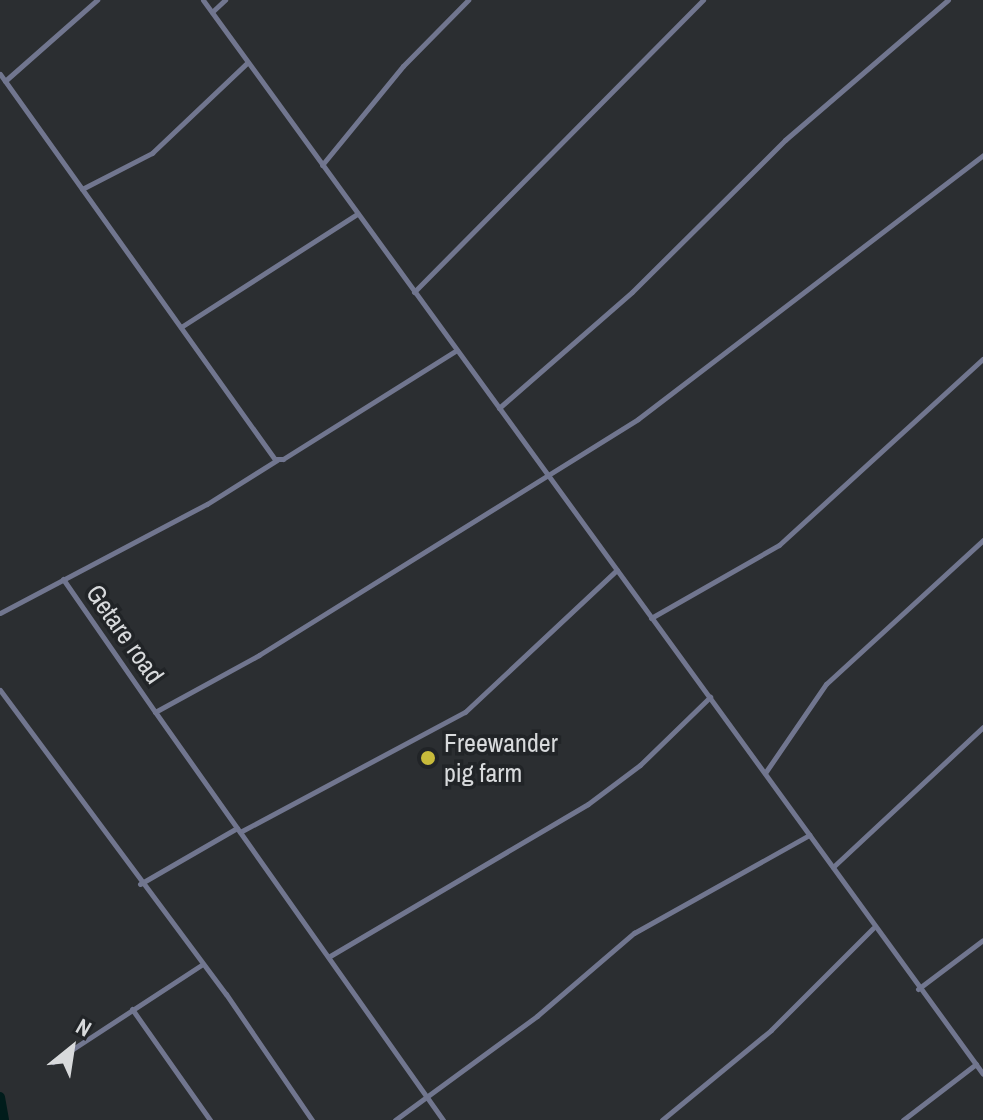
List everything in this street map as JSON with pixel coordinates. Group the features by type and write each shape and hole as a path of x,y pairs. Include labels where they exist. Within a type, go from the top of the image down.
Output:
{"street":[{"path":"5,81 97,0"},
{"path":"203,0 833,867 873,928 983,1074"},
{"path":"212,12 225,0"},
{"path":"322,165 391,80 468,0"},
{"path":"414,292 703,0"},
{"path":"499,408 632,292 805,122 948,0"},
{"path":"82,189 152,153 247,63"},
{"path":"0,74 277,460"},
{"path":"155,712 259,655 668,399 983,155"},
{"path":"181,327 357,214"},
{"path":"0,613 207,504 457,350"},
{"path":"651,618 779,545 983,359"},
{"path":"765,773 826,684 983,540"},
{"path":"140,884 465,712 617,570"},
{"name":"Getare road","path":"63,579 443,1120"},
{"path":"0,690 140,884 203,964 312,1120"},
{"path":"330,956 588,804 640,765 710,697"},
{"path":"833,867 983,727"},
{"path":"395,1120 634,933 809,835"},
{"path":"662,1120 753,1046 873,928"},
{"path":"918,989 983,940"},
{"path":"53,1062 203,964"},
{"path":"132,1009 210,1120"},
{"path":"903,1120 976,1064"}],"waterway":[{"path":"0,1097 4,1120"}],"place":[{"name":"Freewander pig farm","path":"428,758"}]}
